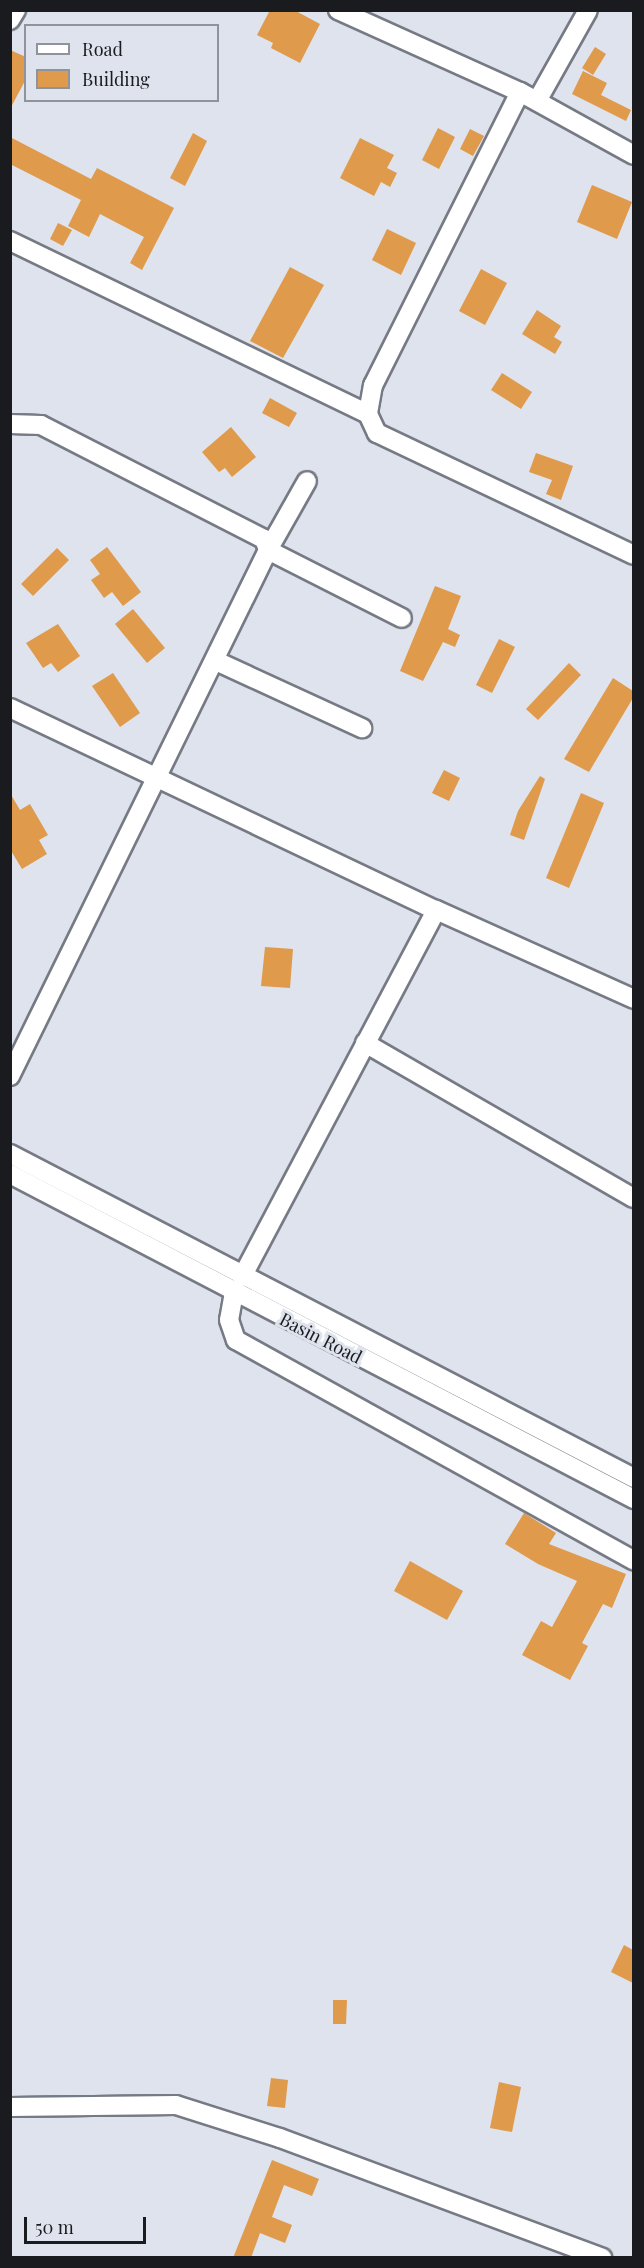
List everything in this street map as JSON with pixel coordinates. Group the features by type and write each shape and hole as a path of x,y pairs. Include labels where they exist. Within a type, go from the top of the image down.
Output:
{"street":[{"path":"10,21 16,10"},
{"path":"338,10 520,92 633,155"},
{"path":"537,101 588,10"},
{"path":"520,92 373,385 368,414 377,433 633,555"},
{"path":"10,241 368,414"},
{"path":"10,424 41,425 264,539 268,550 402,618"},
{"path":"10,1076 159,780 268,550 307,481"},
{"path":"216,661 362,728"},
{"path":"10,708 436,910 633,999"},
{"path":"436,910 238,1285 229,1320 236,1340 633,1561"},
{"path":"365,1043 633,1198"},
{"name":"Basin Road","path":"10,1154 467,1413 633,1499"},
{"name":"Basin Road","path":"13,1182 475,1396 633,1478"},
{"path":"467,1413 475,1396"},
{"path":"10,2107 176,2105 280,2138 602,2258"}],"building":[{"path":"270,10 294,10 320,24 300,63 271,48 273,43 257,35"},
{"path":"595,47 606,54 593,75 582,68"},
{"path":"10,50 24,56 24,83 10,109"},
{"path":"583,71 607,83 601,95 631,110 626,121 572,94"},
{"path":"438,128 455,137 439,169 422,160"},
{"path":"470,129 484,136 473,156 460,149"},
{"path":"193,133 207,141 185,186 170,178"},
{"path":"10,137 91,179 97,168 174,208 142,270 130,263 144,237 100,214 89,237 68,226 81,200 10,164"},
{"path":"360,138 394,155 387,168 397,173 390,187 381,182 374,196 340,178"},
{"path":"592,185 632,202 617,239 577,222"},
{"path":"58,223 72,230 63,246 50,239"},
{"path":"387,229 416,243 401,275 372,260"},
{"path":"290,267 324,285 283,358 250,341"},
{"path":"481,269 507,283 485,325 459,311"},
{"path":"537,310 561,326 554,337 562,342 555,354 522,334"},
{"path":"502,373 532,392 521,409 491,390"},
{"path":"270,398 297,413 289,427 262,413"},
{"path":"231,427 256,457 232,477 225,468 219,472 202,452"},
{"path":"536,453 573,466 561,500 546,494 552,480 529,472"},
{"path":"107,547 141,592 123,606 112,592 104,598 91,580 100,574 90,560"},
{"path":"57,548 69,560 33,596 21,584"},
{"path":"435,586 461,596 448,629 460,635 455,647 443,642 423,681 400,671"},
{"path":"133,609 165,648 147,663 115,624"},
{"path":"58,624 80,656 58,672 51,663 43,668 26,643"},
{"path":"499,639 515,647 492,693 476,685"},
{"path":"569,663 581,675 538,720 526,709"},
{"path":"113,673 140,713 120,727 92,686"},
{"path":"613,678 633,691 633,698 589,772 564,759"},
{"path":"444,770 460,778 449,801 432,793"},
{"path":"540,776 545,779 524,840 510,835 518,811"},
{"path":"10,793 20,810 30,804 48,835 39,840 47,854 22,869 10,849"},
{"path":"581,793 604,803 569,888 546,878"},
{"path":"265,947 293,949 290,988 261,986"},
{"path":"524,1513 556,1533 549,1544 626,1574 612,1608 603,1604 582,1643 588,1646 570,1680 522,1655 541,1621 552,1627 577,1581 538,1564 505,1544"},
{"path":"410,1561 463,1591 447,1620 394,1591"},
{"path":"624,1945 633,1950 633,1983 611,1972"},
{"path":"333,2000 347,2000 346,2024 333,2024"},
{"path":"271,2078 288,2080 285,2108 267,2106"},
{"path":"499,2082 521,2087 512,2132 490,2128"},
{"path":"272,2160 319,2179 312,2196 284,2185 272,2217 292,2225 285,2243 260,2233 251,2258 233,2258"}]}
